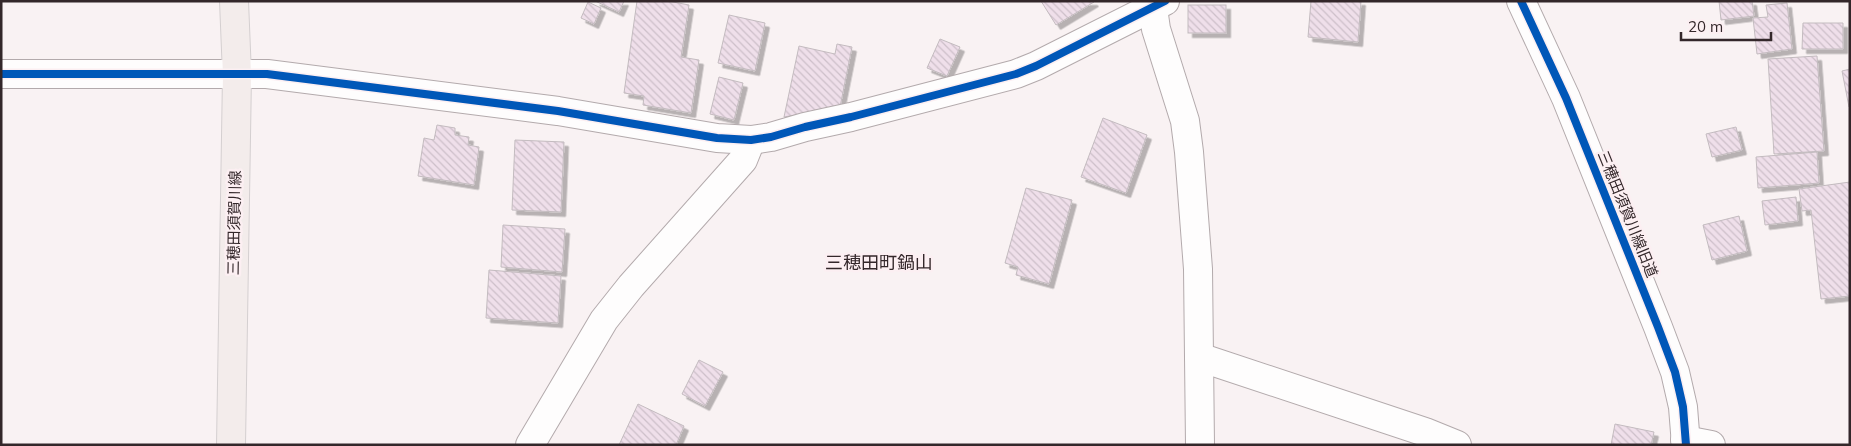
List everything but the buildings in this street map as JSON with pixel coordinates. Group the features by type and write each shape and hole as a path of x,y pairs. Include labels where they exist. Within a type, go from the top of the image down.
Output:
{"main road":[{"name":"三穂田須賀川線","path":"231,445 237,75 234,1"}],"street":[{"name":"三穂田須賀川線旧道","path":"1521,1 1566,98 1658,327 1677,380 1694,443"},
{"path":"1,74 266,74 558,112 717,138 751,140 771,137 1016,74 1036,66 1157,4 1159,39 1185,121 1198,269 1200,445"},
{"path":"530,445 604,320 630,286 743,160 751,140"},
{"path":"1199,357 1425,432 1457,445"}],"cycle path":[{"path":"1,74 267,74 558,111 717,138 751,140 771,137 1016,74 1036,66 1165,1"},
{"path":"1521,1 1566,98 1675,372 1683,407 1686,445"}],"district":[{"name":"三穂田町鍋山","path":"879,262"}]}
